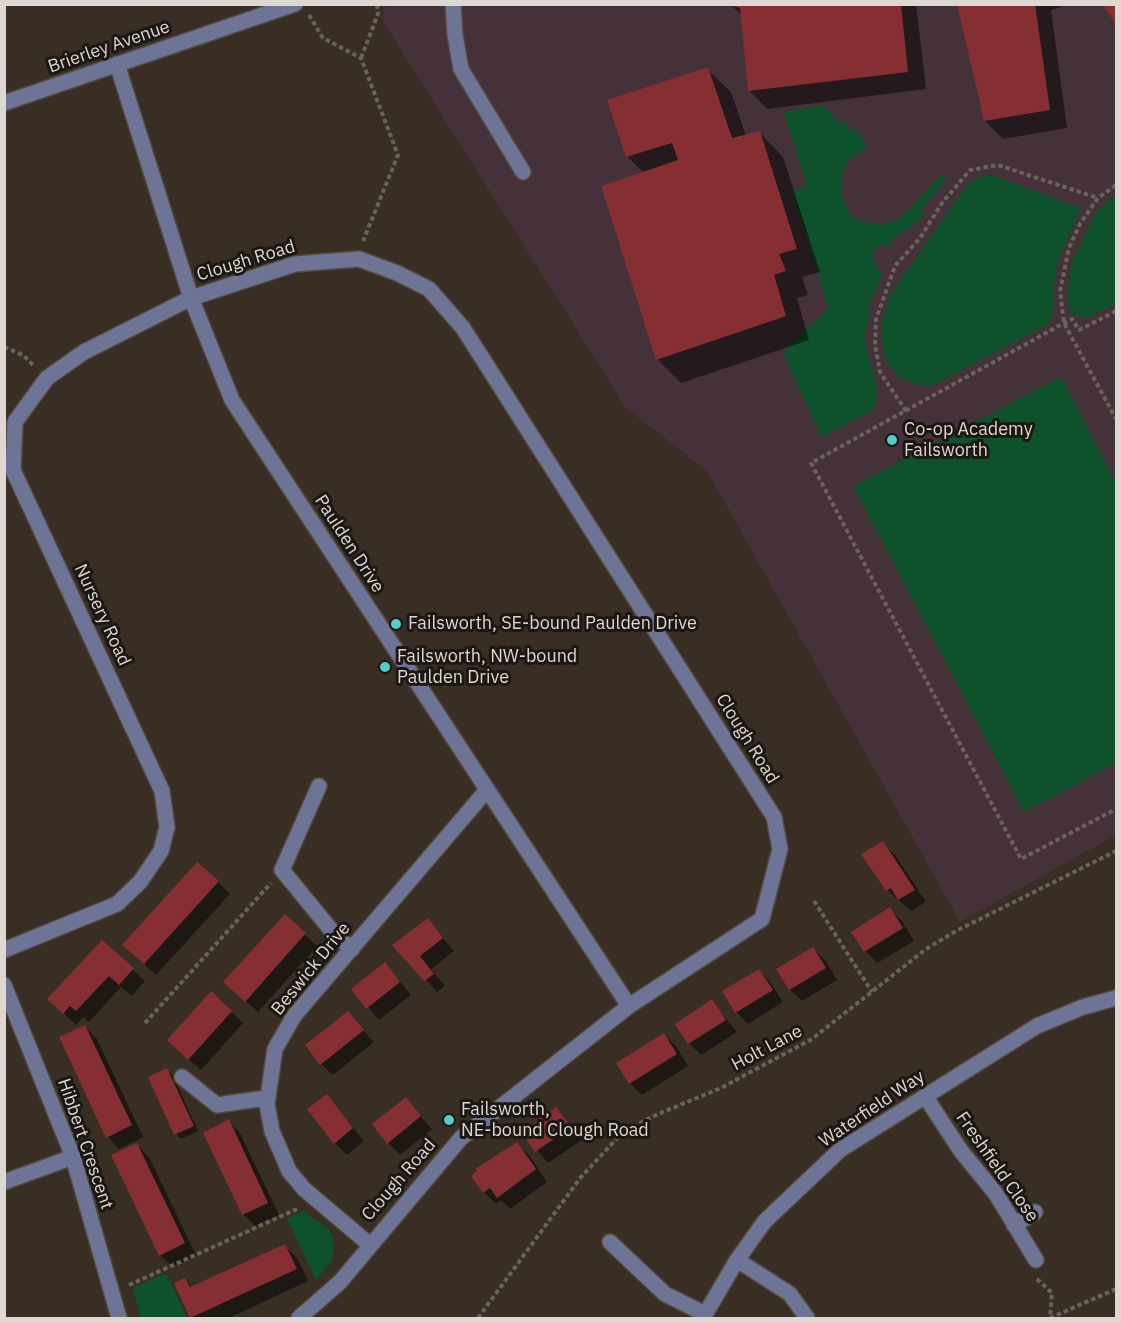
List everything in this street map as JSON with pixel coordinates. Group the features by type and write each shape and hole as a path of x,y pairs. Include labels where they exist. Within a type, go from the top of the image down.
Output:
{"street":[{"path":"453,4 455,35 461,69 523,172"},
{"name":"Brierley Avenue","path":"4,104 117,64 301,9"},
{"name":"Paulden Drive","path":"117,64 191,298 231,400 629,1006"},
{"name":"Clough Road","path":"191,298 295,264 359,259 429,289 463,328 774,817 780,849 762,919 629,1006 460,1138 369,1244 340,1282 299,1318"},
{"name":"Nursery Road","path":"4,950 117,904 140,882 161,851 167,828 162,791 13,470 15,422 47,378 84,352 191,298"},
{"path":"319,786 282,870 336,936 352,949"},
{"name":"Beswick Drive","path":"369,1244 304,1189 289,1171 272,1131 266,1098 275,1049 294,1016 486,791"},
{"name":"Hibbert Crescent","path":"4,985 73,1157 119,1318"},
{"name":"Waterfield Way","path":"704,1316 737,1260 765,1221 840,1150 1037,1026 1083,1007 1116,998"},
{"path":"182,1077 217,1105 266,1098"},
{"name":"Freshfield Close","path":"925,1096 961,1151 996,1194 1036,1260"},
{"path":"4,1182 73,1157"},
{"path":"1014,1225 1035,1212"},
{"path":"610,1242 665,1294 704,1316"},
{"path":"737,1260 790,1294 807,1318"}],"path":[{"path":"361,58 378,14 377,4"},
{"path":"301,9 323,38 361,58 398,155 362,243 359,259"},
{"path":"906,411 880,372 875,345 876,319 895,266 920,238 942,202 970,170 998,165 1098,198"},
{"path":"1116,185 1098,198 1080,224 1069,248 1060,291 1064,323 1116,419"},
{"path":"1116,311 1079,330 1072,319 811,463 1021,859 1116,809"},
{"path":"4,347 22,355 47,378"},
{"name":"Holt Lane","path":"478,1318 581,1177 624,1131 721,1088 812,1039 926,949 956,931 1116,851"},
{"path":"145,1023 282,870"},
{"path":"814,901 872,992"},
{"path":"112,1293 285,1215"},
{"path":"1036,1260 1033,1275 1052,1293 1049,1318"},
{"path":"1049,1318 1116,1288"}],"shaded area":[{"name":"Co-op Academy Failsworth","path":"393,4 1116,5 1116,835 960,922 707,471 626,408 382,20 385,7"}],"green space":[{"path":"822,105 839,123 846,121 851,131 856,128 867,148 848,160 842,175 841,196 852,217 863,222 879,224 895,221 906,213 941,174 946,179 921,210 925,213 915,224 892,239 892,246 880,246 873,250 872,257 882,277 871,299 865,341 877,390 876,404 872,411 821,437 783,353 828,308 792,191 807,185 783,112"},
{"path":"988,174 1081,208 1055,271 1052,318 1047,325 931,386 918,385 899,377 887,363 881,340 882,321 890,295 969,182"},
{"path":"1116,194 1116,304 1087,318 1077,316 1070,311 1067,301 1071,264 1095,213"},
{"path":"1061,377 1116,483 1116,763 1024,812 853,486"},
{"path":"303,1211 329,1230 334,1240 332,1261 316,1280 287,1219"},
{"path":"163,1274 167,1275 187,1318 141,1318 133,1288"}],"building":[{"path":"726,4 901,4 908,72 748,91 740,8"},
{"path":"957,4 1035,4 1050,110 984,121"},
{"path":"1103,4 1116,4 1116,25"},
{"path":"708,67 732,138 760,131 797,249 779,254 786,271 774,275 786,316 656,360 601,186 678,160 672,143 626,157 607,100"},
{"path":"883,841 915,890 898,900 891,888 886,891 861,854"},
{"path":"197,862 219,881 144,964 122,945"},
{"path":"890,907 903,928 864,952 851,932"},
{"path":"285,914 306,933 245,1002 223,982"},
{"path":"428,918 443,938 420,956 434,974 424,981 392,945"},
{"path":"102,940 134,968 119,985 109,976 76,1011 70,1006 63,1014 47,999"},
{"path":"813,947 826,968 789,990 776,969"},
{"path":"385,962 400,982 366,1009 351,989"},
{"path":"759,969 773,990 735,1013 722,991"},
{"path":"211,991 232,1011 188,1060 167,1040"},
{"path":"712,999 726,1020 688,1044 675,1024"},
{"path":"348,1011 364,1030 320,1065 305,1045"},
{"path":"85,1025 132,1125 106,1138 59,1037"},
{"path":"664,1033 677,1054 629,1084 616,1063"},
{"path":"167,1068 194,1126 174,1135 148,1077"},
{"path":"327,1094 353,1128 334,1144 307,1109"},
{"path":"406,1097 421,1116 387,1144 372,1124"},
{"path":"556,1107 571,1127 535,1152 521,1132"},
{"path":"229,1119 268,1203 242,1215 203,1133"},
{"path":"517,1142 536,1169 497,1198 490,1188 483,1193 471,1176 477,1171 475,1169"},
{"path":"137,1143 185,1243 159,1256 111,1155"},
{"path":"285,1244 297,1269 190,1318 174,1283 185,1278 190,1287"}],"place":[{"name":"Co-op Academy Failsworth","path":"892,440"},
{"name":"Failsworth, SE-bound Paulden Drive","path":"396,624"},
{"name":"Failsworth, NW-bound Paulden Drive","path":"385,667"},
{"name":"Failsworth, NE-bound Clough Road","path":"449,1120"}]}
